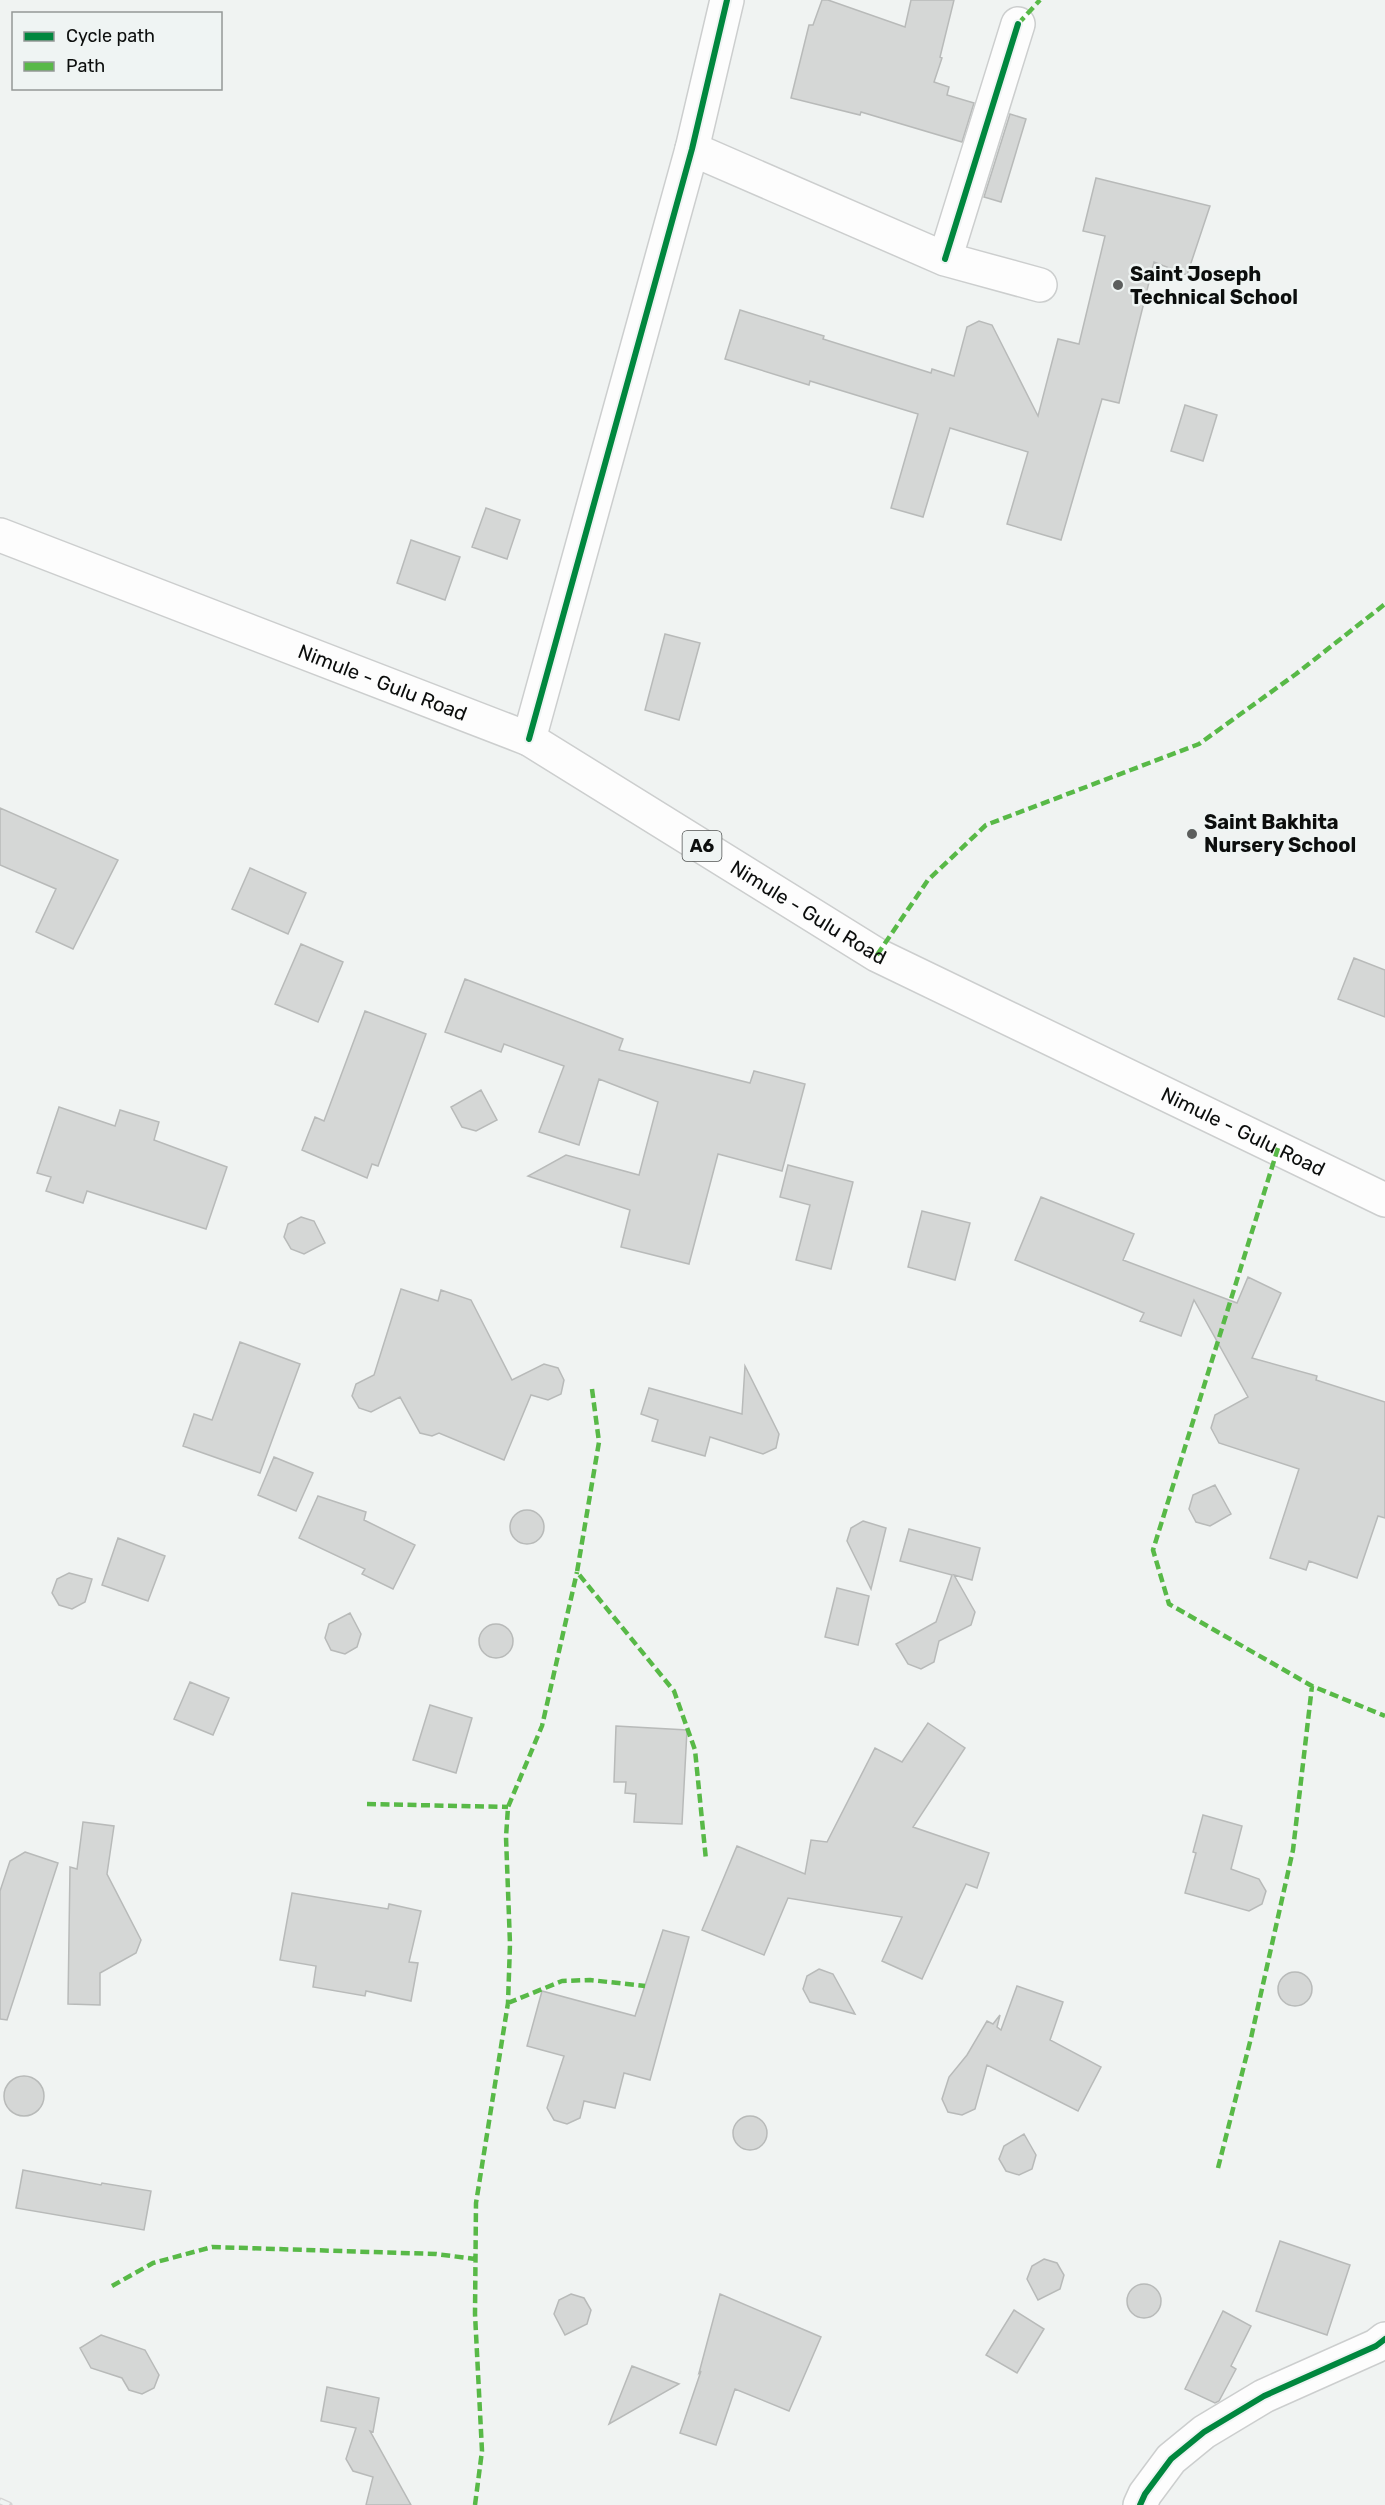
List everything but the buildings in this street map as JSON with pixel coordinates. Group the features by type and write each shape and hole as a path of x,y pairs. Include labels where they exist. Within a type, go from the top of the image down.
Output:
{"street":[{"path":"529,739 692,149 727,0"},
{"path":"945,259 1018,24"},
{"path":"692,149 945,259 1040,285"},
{"name":"Nimule - Gulu Road","path":"0,535 529,739 877,955 1385,1200"},
{"path":"1140,2505 1171,2459 1204,2432 1264,2396 1376,2346 1385,2339"}],"railway":[{"path":"0,2501 9,2505"}],"marked path":[{"path":"1018,24 1040,0"},
{"path":"877,955 928,880 986,825 1199,744 1296,674 1385,604"},
{"path":"1278,1148 1153,1550 1169,1604 1312,1686 1385,1716"},
{"path":"592,1389 599,1442 577,1572 674,1691 695,1750 706,1860"},
{"path":"475,2505 482,2451 475,2314 476,2203 508,2003 510,1944 506,1837 508,1807 542,1726 577,1572"},
{"path":"1218,2168 1251,2038 1293,1850 1312,1686"},
{"path":"367,1804 508,1807"},
{"path":"508,2003 562,1981 590,1980 645,1986"},
{"path":"112,2286 153,2263 212,2247 436,2254 475,2259"}],"cycle path":[{"path":"529,739 692,149 727,0"},
{"path":"945,259 1018,24"},
{"path":"1140,2505 1145,2494 1171,2459 1204,2432 1264,2396 1376,2346 1385,2339"}],"place":[{"name":"Saint Joseph Technical School","path":"1118,285"},
{"name":"Saint Bakhita Nursery School","path":"1192,834"}]}
